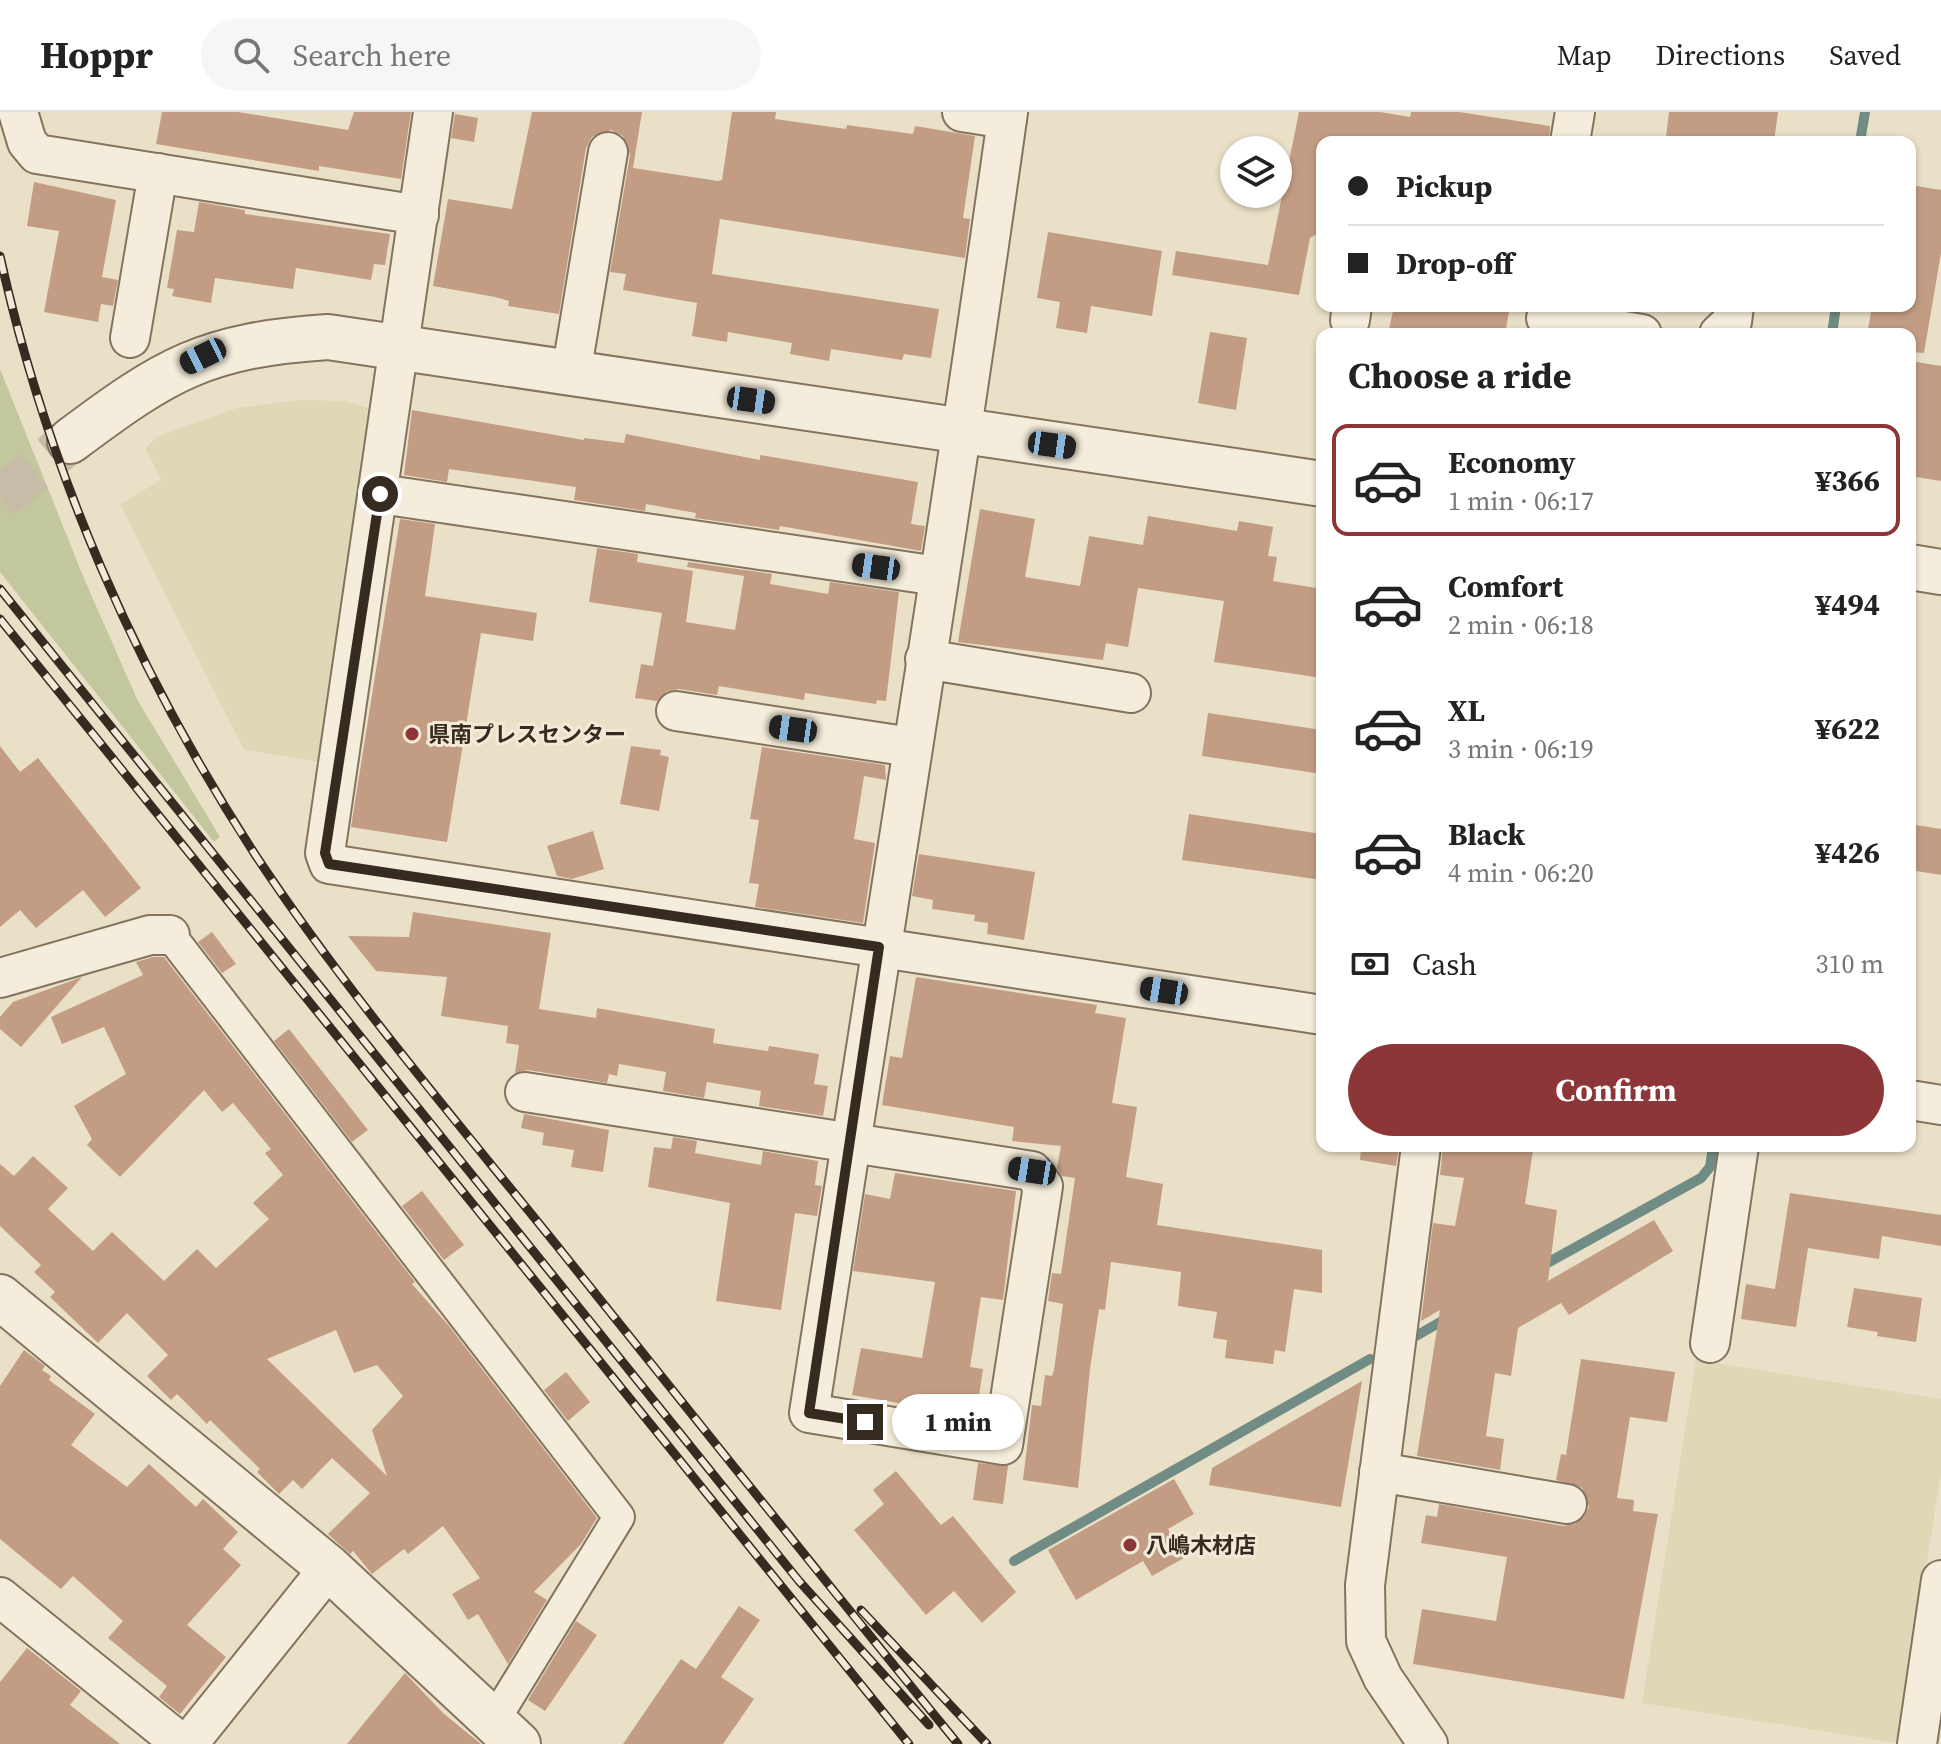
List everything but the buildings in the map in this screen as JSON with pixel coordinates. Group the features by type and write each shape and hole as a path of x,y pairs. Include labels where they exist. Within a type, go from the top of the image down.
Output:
{"street":[{"path":"18,112 27,142 37,154 419,215"},
{"path":"433,112 402,346 325,853 329,864 1316,1014"},
{"path":"525,1092 851,1143 1032,1171 1043,1186 1003,1445 809,1413 851,1143 879,947 1008,116 962,112"},
{"path":"1571,136 1575,112"},
{"path":"571,374 608,152"},
{"path":"130,338 158,173"},
{"path":"1546,319 1604,328"},
{"path":"70,441 138,390 203,356 270,341 328,337 1316,483"},
{"path":"380,494 938,576"},
{"path":"1916,568 1941,572"},
{"path":"925,659 1131,693"},
{"path":"676,711 911,747"},
{"path":"0,1297 329,1568 507,1732 619,1517 170,935 150,935 6,967"},
{"path":"1916,1101 1941,1105"},
{"path":"1420,1152 1365,1585 1366,1641 1383,1678 1428,1744"},
{"path":"1710,1343 1738,1152"},
{"path":"1379,1472 1567,1504"},
{"path":"188,1744 329,1568"},
{"path":"1917,1744 1941,1580"},
{"path":"0,1597 182,1744"}],"shaded area":[{"path":"298,400 345,401 378,411 326,763 244,750 120,504 161,480 145,448 158,436 237,408"},
{"path":"1696,1360 1941,1399 1941,1474 1898,1743 1642,1703"}],"green space":[{"path":"0,369 85,581 138,701 220,837 214,842 0,572"}],"waterway":[{"path":"1861,136 1865,112"},
{"path":"1833,328 1835,312"},
{"path":"1540,1267 1701,1178 1710,1167 1712,1152"},
{"path":"1416,1336 1449,1317"},
{"path":"1014,1561 1370,1359"}],"tunnel":[{"path":"0,498 70,441"}],"railway":[{"path":"0,256 43,414 101,567 172,715 256,856 327,957 402,1055 958,1744"},
{"path":"0,589 799,1581 929,1725"},
{"path":"0,619 909,1744"},
{"path":"861,1610 987,1744"}],"place":[{"name":"県南プレスセンター","path":"412,734"},
{"name":"八嶋木材店","path":"1130,1545"}],"route":[{"path":"380,494 325,853 329,864 879,947 809,1413 865,1422"}]}
